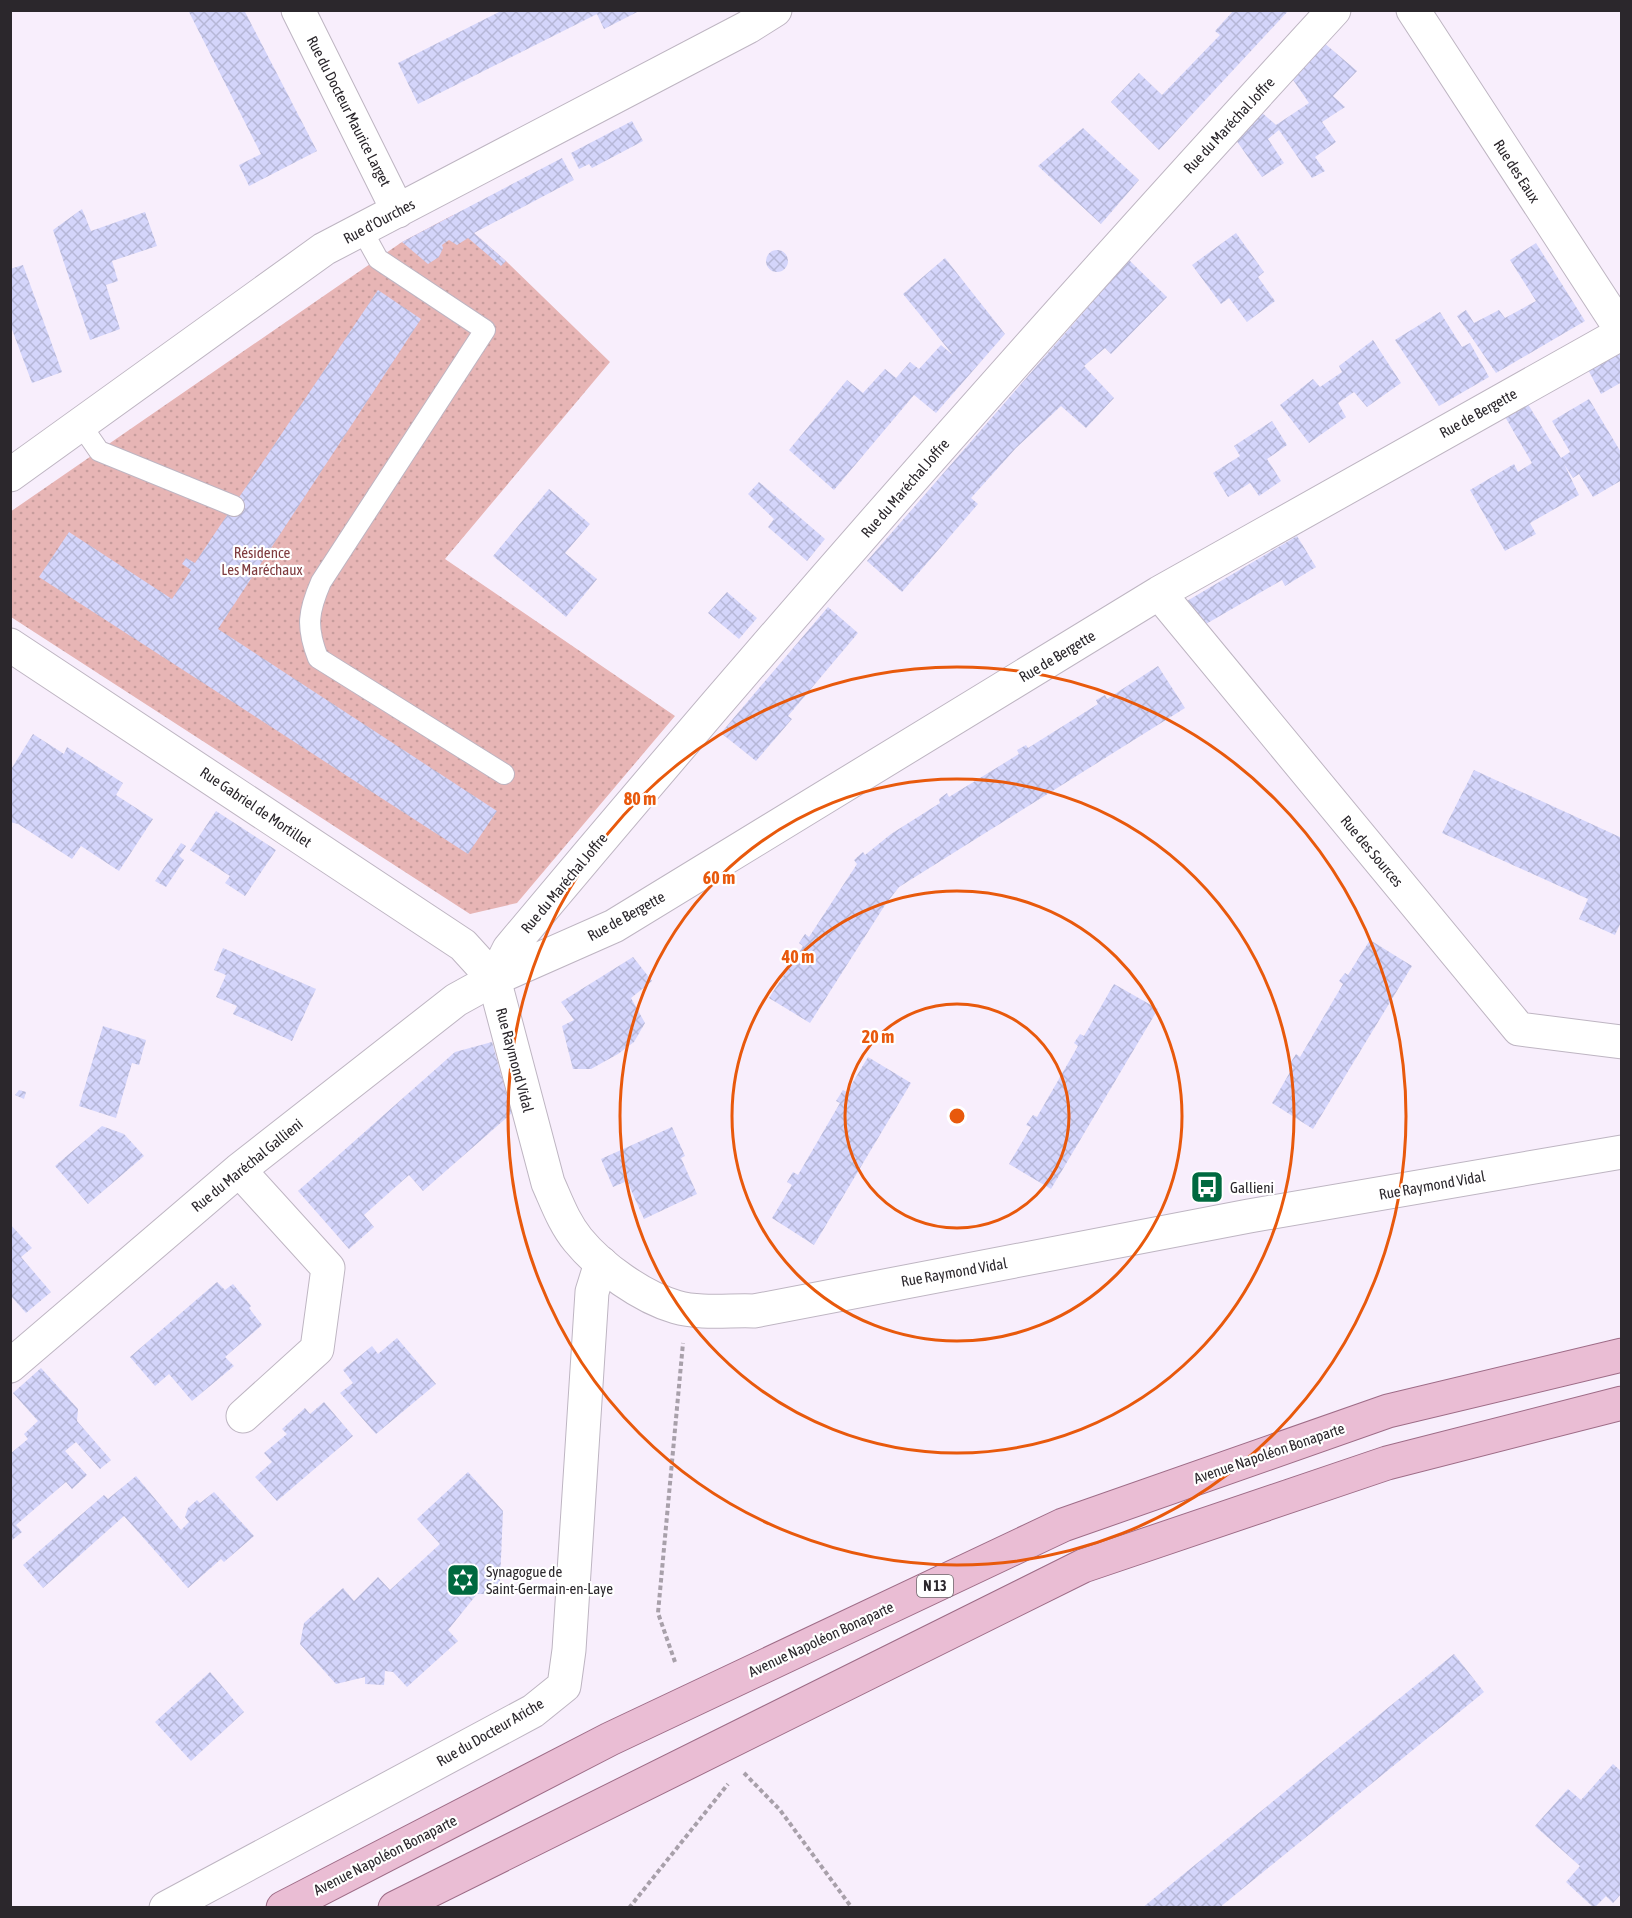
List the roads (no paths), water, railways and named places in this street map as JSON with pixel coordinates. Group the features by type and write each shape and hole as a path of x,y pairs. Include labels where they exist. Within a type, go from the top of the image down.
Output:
{"main road":[{"name":"Avenue Napoléon Bonaparte","path":"283,1908 610,1739 1063,1525 1388,1411 1622,1355"},
{"path":"395,1908 1083,1566 1387,1463 1622,1403"}],"street":[{"name":"Rue du Docteur Maurice Larget","path":"298,10 398,211"},
{"name":"Rue d'Ourches","path":"10,475 324,249 748,27 775,10"},
{"name":"Rue du Maréchal Joffre","path":"494,979 509,949 821,584 1126,236 1334,10"},
{"name":"Rue des Eaux","path":"1413,10 1622,332"},
{"name":"Rue de Bergette","path":"494,979 614,926 1159,593 1622,332"},
{"name":"Rue des Sources","path":"1159,593 1519,1029 1622,1042"},
{"name":"Rue Gabriel de Mortillet","path":"10,645 463,945 494,979"},
{"name":"Rue du Maréchal Gallieni","path":"10,1366 238,1170 456,1000 494,979"},
{"name":"Rue Raymond Vidal","path":"494,979 549,1183 561,1215 578,1240 601,1263 644,1292 675,1307 686,1309 754,1311 1249,1216 1622,1152"},
{"path":"238,1170 328,1268 317,1349 243,1416"},
{"name":"Rue du Docteur Ariche","path":"166,1908 533,1711 564,1686 569,1650 592,1292 601,1263"}],"lane":[{"path":"362,230 378,259 485,330 321,582 309,609 310,639 318,658 504,774"},
{"path":"81,425 99,451 234,506"}],"place":[{"name":"Gallieni","path":"1207,1187"},
{"name":"Synagogue de Saint-Germain-en-Laye","path":"463,1580"}],"park label":[{"name":"Résidence Les Maréchaux","path":"262,560"}]}
